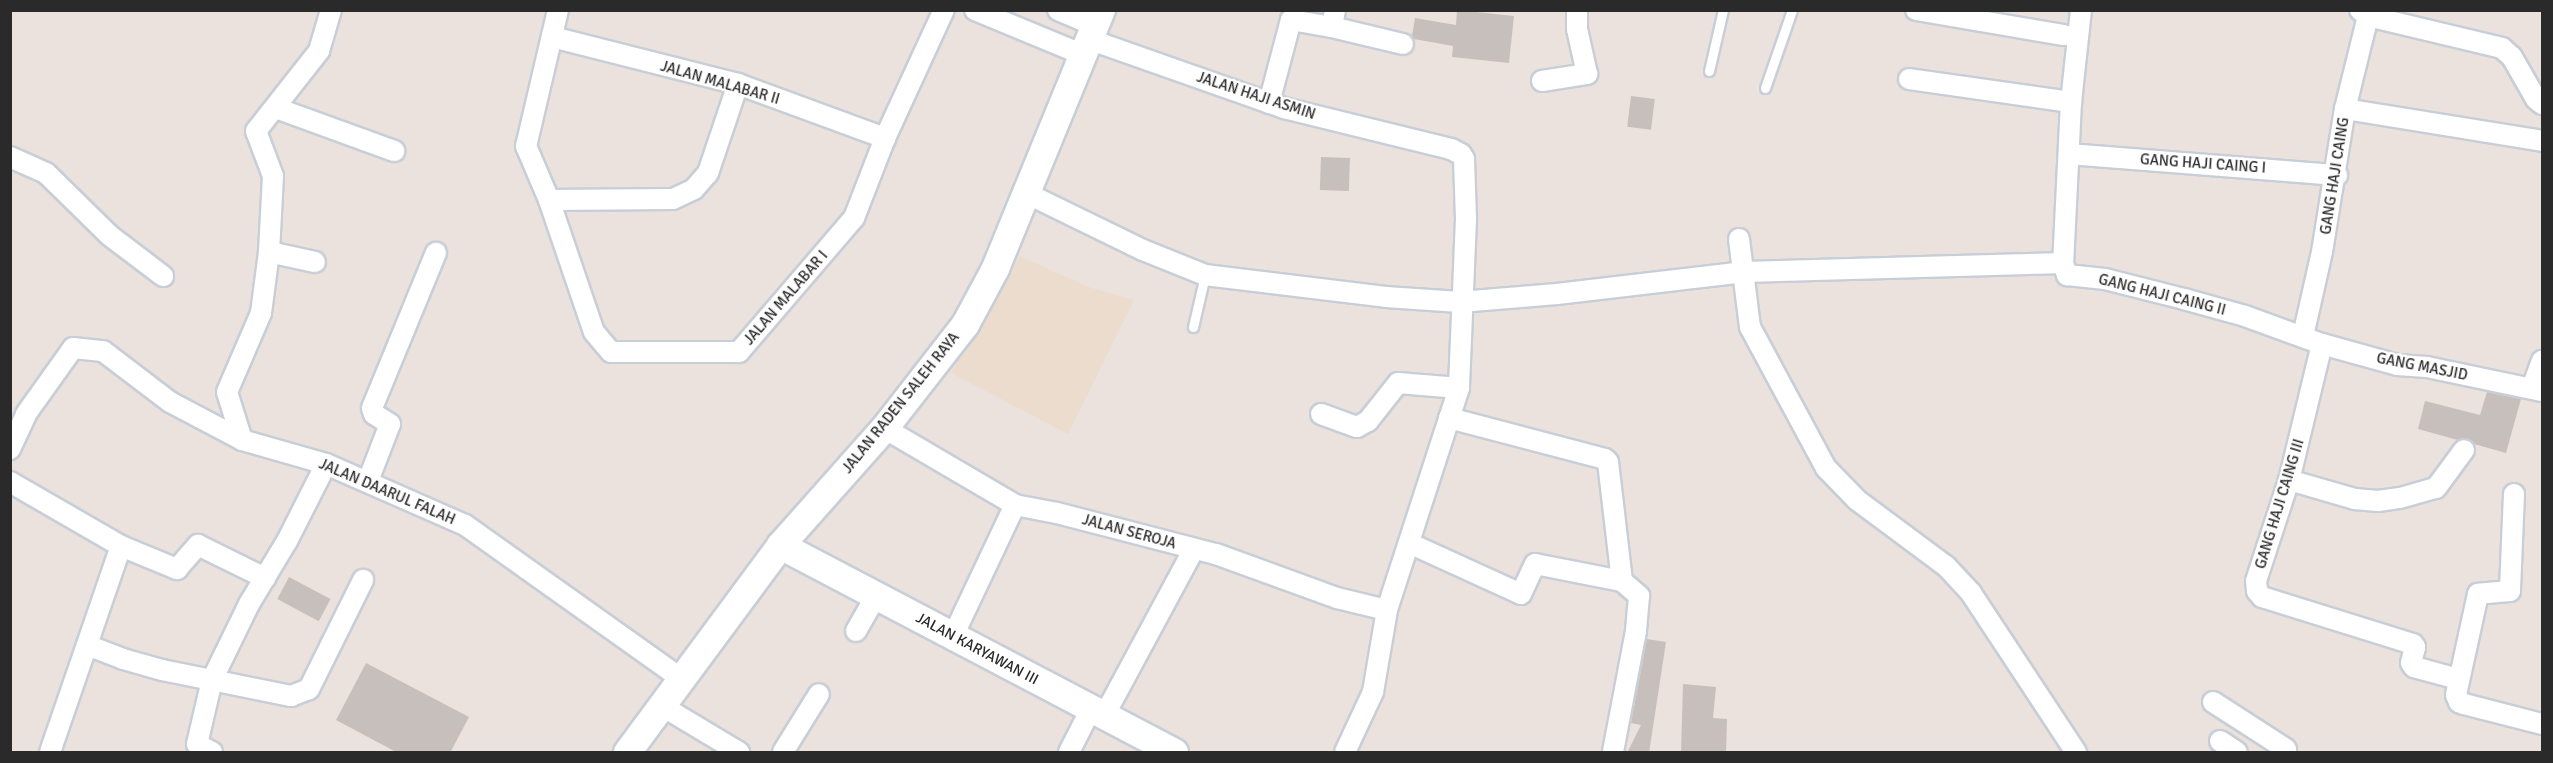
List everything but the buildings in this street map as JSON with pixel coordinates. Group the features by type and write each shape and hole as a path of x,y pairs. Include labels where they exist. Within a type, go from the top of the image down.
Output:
{"main road":[{"name":"JALAN RADEN SALEH RAYA","path":"627,753 780,545 884,428 965,324 995,268 1091,32"},
{"name":"JALAN KARYAWAN III","path":"780,545 1168,751"}],"street":[{"path":"242,440 227,392 261,313 269,252 273,177 256,131 319,51 331,10"},
{"name":"JALAN MALABAR I","path":"558,10 526,146 549,200 594,332 611,352 739,352 854,218 885,138 944,10"},
{"path":"975,10 1091,32"},
{"path":"1058,10 1091,32"},
{"path":"1542,81 1587,75 1577,29 1577,10"},
{"path":"1916,10 2018,18 2064,35"},
{"path":"1026,193 1143,250 1205,274 1386,297 1461,302 1557,294 1745,272 2063,263 2071,102 2081,10"},
{"path":"2364,13 2412,18 2502,48 2512,57 2536,99 2542,104"},
{"name":"GANG HAJI CAING","path":"2303,336 2337,175 2345,109 2364,13"},
{"path":"1269,103 1291,20 1333,19 1403,44"},
{"name":"JALAN HAJI ASMIN","path":"1091,32 1269,103 1451,149 1461,154 1466,166 1466,219 1461,302"},
{"name":"JALAN MALABAR II","path":"552,37 738,84 885,138"},
{"path":"1909,79 2071,102"},
{"path":"549,200 673,199 694,189 708,173 738,84"},
{"path":"276,108 394,151"},
{"path":"2345,109 2542,141"},
{"name":"GANG HAJI CAING I","path":"2069,154 2337,175"},
{"path":"10,157 46,173 109,235 163,276"},
{"path":"1739,239 1745,272 1750,327 1826,468 1857,500 1946,566 1971,593 2076,753"},
{"path":"269,252 315,262"},
{"path":"368,481 390,424 374,414 372,408 436,253"},
{"name":"GANG HAJI CAING II","path":"2063,263 2067,274 2074,277 2105,279 2245,316 2303,336"},
{"path":"1345,753 1373,692 1387,610 1459,388 1461,302"},
{"name":"GANG MASJID","path":"2303,336 2322,344 2397,365 2427,367 2537,390"},
{"name":"GANG HAJI CAING III","path":"2322,344 2289,480 2256,581 2257,591 2262,597 2413,644 2412,665 2458,679"},
{"name":"JALAN DAARUL FALAH","path":"10,449 26,414 73,348 103,351 170,402 242,440 326,464 465,525 682,679"},
{"path":"2537,390 2542,361"},
{"path":"1320,414 1357,427 1368,421 1398,382 1459,388"},
{"path":"1449,418 1605,459 1608,462 1615,505 1622,581"},
{"name":"JALAN SEROJA","path":"884,428 1015,505 1112,526 1216,554 1337,598 1387,610"},
{"path":"2289,480 2355,499 2378,501 2400,498 2436,488 2464,450"},
{"path":"212,753 196,744 212,680 326,464"},
{"path":"10,483 121,546 177,569 198,545 265,578"},
{"path":"2514,494 2510,591 2478,594 2456,695 2459,702 2542,724"},
{"path":"953,636 1015,505"},
{"path":"1409,543 1521,594 1535,564 1622,581 1639,596 1636,631 1613,753"},
{"path":"50,753 121,546"},
{"path":"1069,753 1098,712 1194,549"},
{"path":"87,645 123,659 291,696 309,689 363,580"},
{"path":"856,631 876,596"},
{"path":"783,753 819,694"},
{"path":"2213,702 2287,752"},
{"path":"662,706 739,753"},
{"path":"2220,741 2237,753"}],"lane":[{"path":"1709,70 1723,10"},
{"path":"1765,88 1792,10"},
{"path":"1193,327 1205,274"}],"shaded area":[{"path":"1020,256 1088,287 1134,300 1068,434 951,373"}]}
